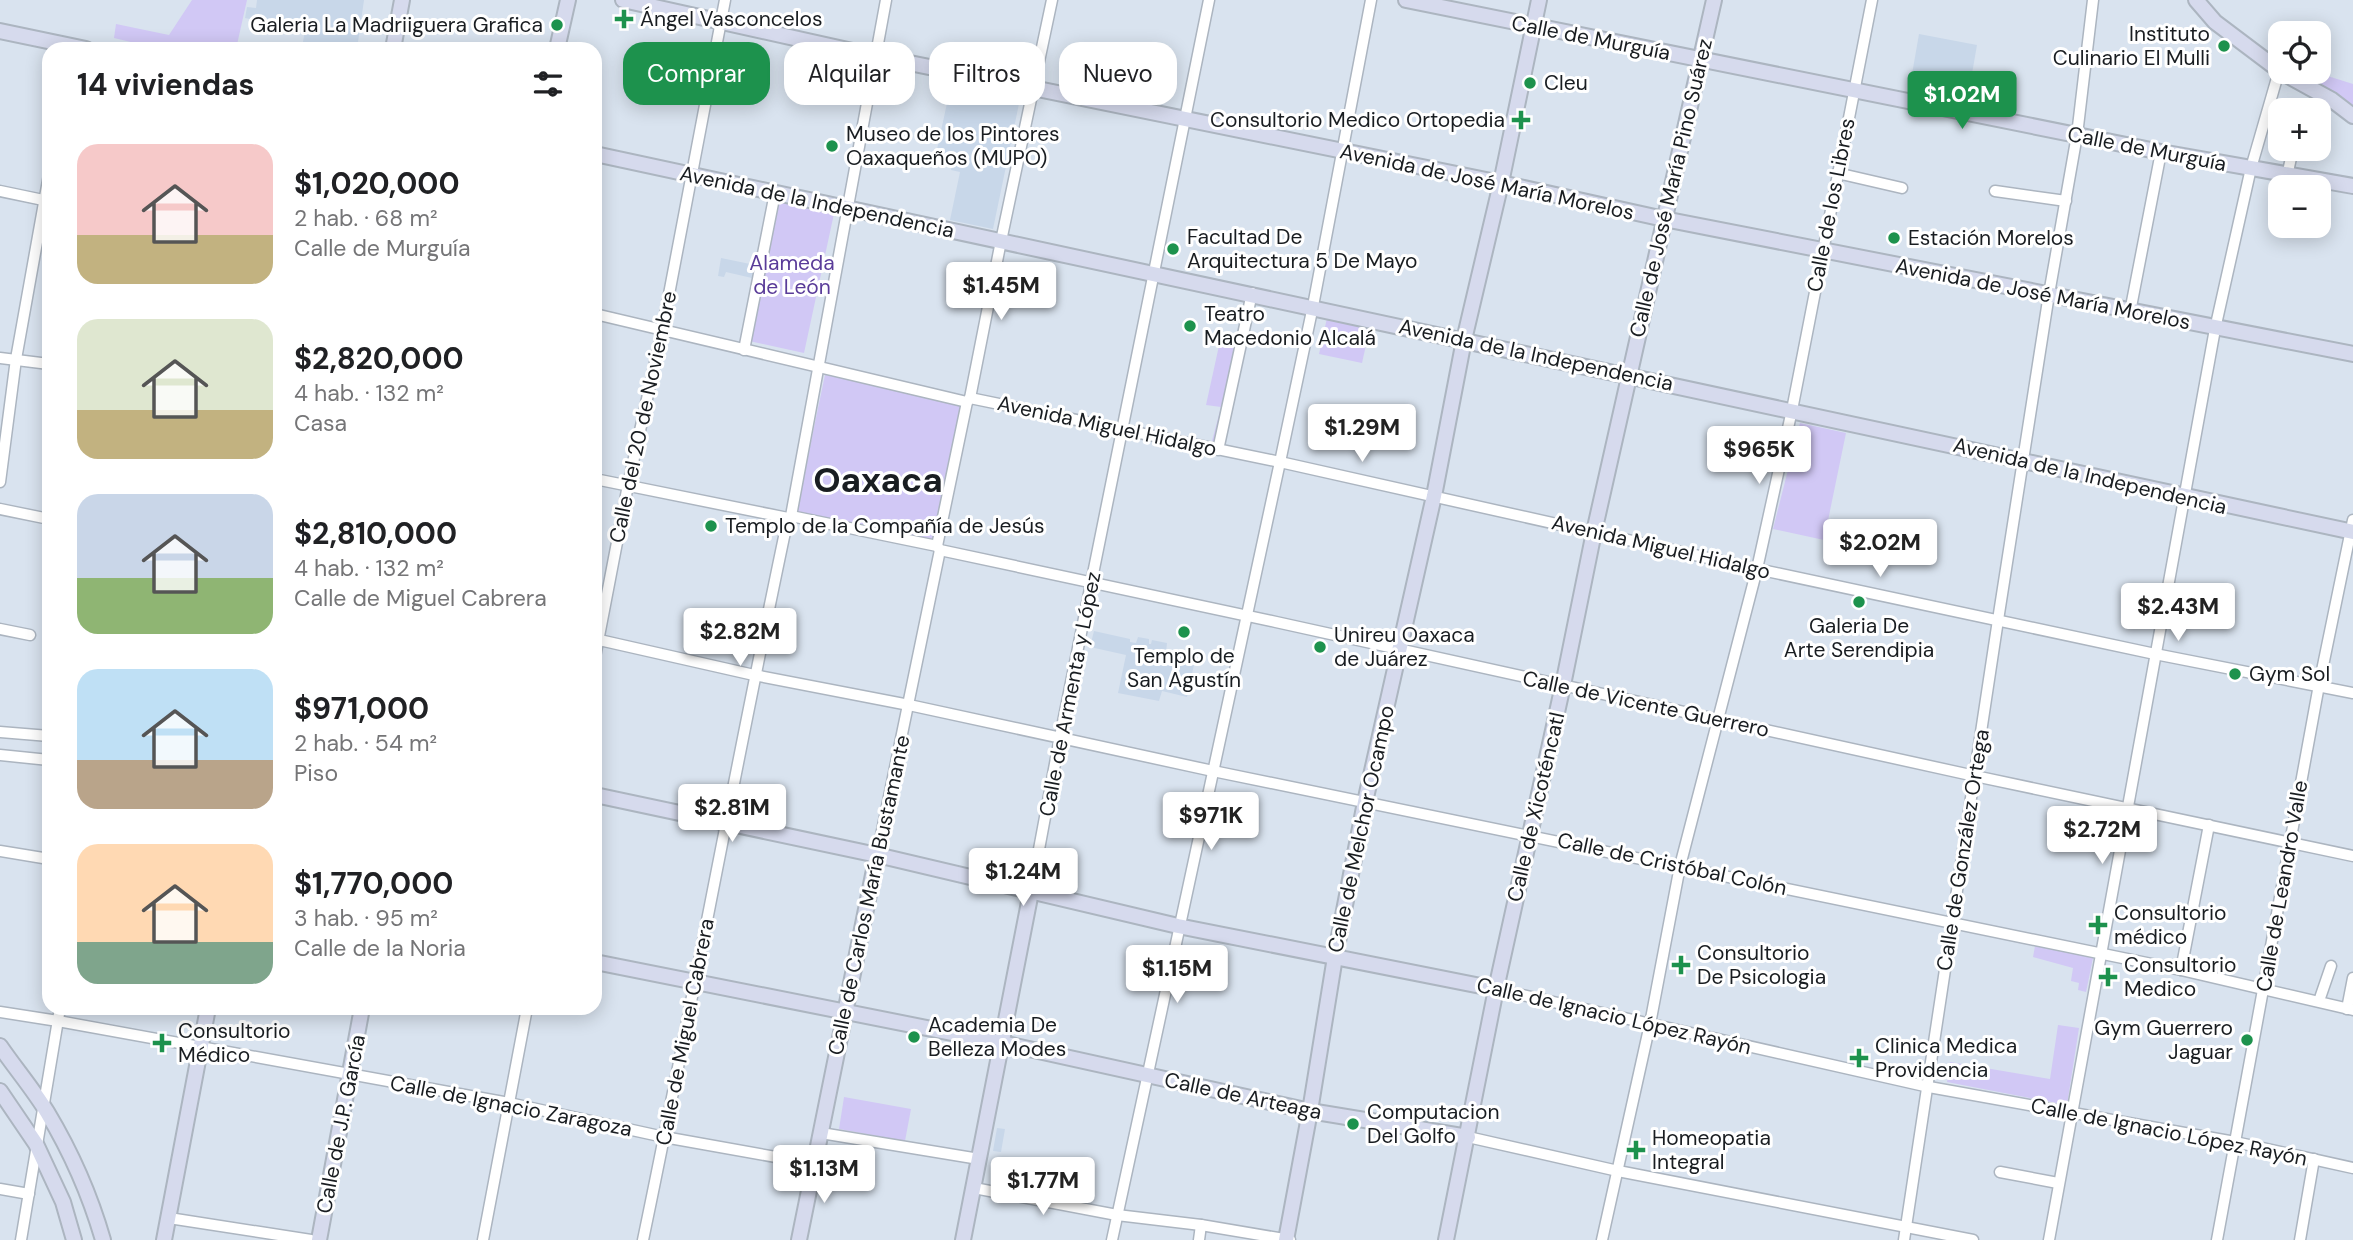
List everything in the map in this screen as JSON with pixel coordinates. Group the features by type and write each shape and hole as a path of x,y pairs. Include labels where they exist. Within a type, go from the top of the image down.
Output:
{"main road":[{"path":"394,42 402,0"},
{"path":"559,42 568,0"},
{"name":"Avenida de José María Morelos","path":"623,0 813,42"},
{"name":"Calle de Murguía","path":"1406,0 1853,92 2282,175"},
{"name":"Calle de Melchor Ocampo","path":"1287,1240 1335,957 1366,803 1539,0"},
{"name":"Calle de José María Pino Suárez","path":"1628,375 1714,0"},
{"path":"2196,0 2215,22 2268,62"},
{"path":"0,31 50,42"},
{"path":"2303,84 2353,116"},
{"name":"Avenida de José María Morelos","path":"1045,91 1501,183 1664,219 2353,354"},
{"name":"Avenida de la Independencia","path":"602,156 1464,339 2186,498 2352,528"},
{"name":"Calle de Murguía","path":"2331,183 2353,186"},
{"name":"Calle de Xicoténcatl","path":"1446,1240 1528,835 1563,685 1628,375"},
{"name":"Calle de Ignacio López Rayón","path":"602,797 877,855 1178,926 1496,989"},
{"name":"Calle de Carlos María Bustamante","path":"799,1240 877,855"},
{"name":"Calle de Armenta y López","path":"963,1240 1031,892"},
{"name":"Calle de Arteaga","path":"602,963 1002,1043 1310,1111 1468,1137"},
{"path":"164,1240 207,1015"},
{"name":"Calle de J.P. García","path":"318,1240 361,1015"},
{"path":"0,1046 45,1109 82,1180 103,1240"},
{"path":"0,1091 36,1144 63,1202 74,1240"}],"street":[{"name":"Calle del 20 de Noviembre","path":"602,614 662,331 725,0"},
{"name":"Calle de Miguel Cabrera","path":"878,42 886,0"},
{"name":"Calle de Carlos María Bustamante","path":"1043,42 1052,0"},
{"name":"Calle de Armenta y López","path":"1031,892 1209,0"},
{"path":"1112,1240 1280,462 1371,0"},
{"name":"Calle de los Libres","path":"1602,1240 1650,1024 1680,866 1756,569 1792,410 1872,0"},
{"name":"Calle de González Ortega","path":"1904,1240 2023,460 2077,135 2093,0"},
{"path":"2049,1240 2215,329 2251,168 2276,84"},
{"name":"Calle de Miguel Cabrera","path":"643,1240 727,825 754,675 819,367 867,105"},
{"name":"Calle de Carlos María Bustamante","path":"877,855 1029,105"},
{"path":"2130,312 2161,152"},
{"path":"1837,173 1902,188"},
{"path":"0,191 42,200"},
{"path":"1995,191 2066,201"},
{"path":"744,350 775,193"},
{"path":"0,482 16,359 42,222"},
{"path":"1218,450 1252,294"},
{"path":"602,316 819,367"},
{"path":"0,358 42,363"},
{"name":"Avenida Miguel Hidalgo","path":"819,367 1280,462 1756,569 2155,654 2353,693"},
{"name":"Calle de Vicente Guerrero","path":"602,479 939,548 1091,584 1246,615 1975,776 2353,856"},
{"path":"0,509 42,518"},
{"name":"Calle de Leandro Valle","path":"2217,1240 2319,685 2352,528"},
{"path":"0,629 30,635"},
{"name":"Calle de Cristóbal Colón","path":"602,640 754,675 909,705 1366,803 2102,953 2350,1009"},
{"path":"0,732 42,735"},
{"path":"0,755 42,759"},
{"path":"2181,970 2209,825"},
{"path":"0,852 42,858"},
{"path":"2319,1001 2331,966"},
{"path":"2350,1009 2353,978"},
{"name":"Calle de Ignacio López Rayón","path":"1496,989 1929,1087 2235,1142 2353,1168"},
{"name":"Calle de Ignacio Zaragoza","path":"0,1012 509,1103 664,1137 815,1164"},
{"path":"21,1240 59,1015"},
{"path":"483,1240 526,1015"},
{"path":"821,1133 979,1159"},
{"name":"Calle de Arteaga","path":"1468,1137 1618,1171 1973,1240"},
{"path":"2300,1240 2314,1159"},
{"path":"2000,1172 2058,1183"},
{"path":"974,1188 1117,1215 1201,1225 1287,1240"},
{"path":"0,1189 29,1194"},
{"path":"169,1218 311,1240"},
{"path":"1199,1240 1201,1225"}],"shaded area":[{"path":"257,0 364,0 358,42 303,42 305,30 245,18 247,7 256,8"},
{"path":"1919,34 1977,45 1966,108 1908,97"},
{"path":"947,105 1019,105 993,229 950,220 960,172 951,170 952,165 930,161 931,154 936,154"},
{"path":"721,258 755,265 752,278 726,272 724,277 718,276"},
{"path":"1094,631 1130,639 1130,642 1136,643 1138,637 1149,639 1149,644 1152,640 1167,643 1166,653 1195,660 1187,697 1162,691 1159,701 1118,693 1126,655 1090,647"},
{"path":"997,1128 1005,1129 1001,1152 993,1151"}],"green space":[{"path":"192,0 247,0 238,42 131,42 114,38 116,24 169,35"},
{"path":"2331,77 2353,84 2353,109 2319,84 2331,84"},
{"name":"Alameda de León","path":"780,197 835,209 804,353 749,341"},
{"path":"1245,300 1254,303 1223,443 1212,441 1221,407 1206,405 1222,332 1237,335"},
{"path":"1327,318 1370,327 1362,363 1319,354"},
{"path":"825,375 963,404 935,542 796,513"},
{"path":"1800,423 1846,433 1824,540 1773,529"},
{"path":"2035,946 2093,958 2086,992 2078,990 2079,983 2071,981 2073,968 2033,957"},
{"path":"2058,1025 2079,1028 2067,1105 1947,1082 1950,1062 2050,1079"},
{"path":"844,1097 911,1109 905,1141 839,1129"}],"place":[{"name":"Ángel Vasconcelos","path":"624,19"},
{"name":"Galeria La Madriiguera Grafica","path":"557,25"},
{"name":"Instituto Culinario El Mulli","path":"2224,46"},
{"name":"Cleu","path":"1530,83"},
{"name":"Consultorio Medico Ortopedia","path":"1521,120"},
{"name":"Museo de los Pintores Oaxaqueños (MUPO)","path":"832,146"},
{"name":"Estación Morelos","path":"1894,238"},
{"name":"Facultad De Arquitectura 5 De Mayo","path":"1173,249"},
{"name":"Teatro Macedonio Alcalá","path":"1190,326"},
{"name":"Templo de la Compañía de Jesús","path":"711,526"},
{"name":"Galeria De Arte Serendipia","path":"1859,602"},
{"name":"Templo de San Agustín","path":"1184,632"},
{"name":"Unireu Oaxaca de Juárez","path":"1320,647"},
{"name":"Gym Sol","path":"2235,674"},
{"name":"Consultorio médico","path":"2098,925"},
{"name":"Consultorio De Psicologia","path":"1681,965"},
{"name":"Consultorio Medico","path":"2108,977"},
{"name":"Academia De Belleza Modes","path":"914,1037"},
{"name":"Gym Guerrero Jaguar","path":"2247,1040"},
{"name":"Consultorio Médico","path":"162,1043"},
{"name":"Clinica Medica Providencia","path":"1859,1058"},
{"name":"Computacion Del Golfo","path":"1353,1124"},
{"name":"Homeopatia Integral","path":"1636,1150"}],"district":[{"name":"Oaxaca","path":"878,480"}]}
